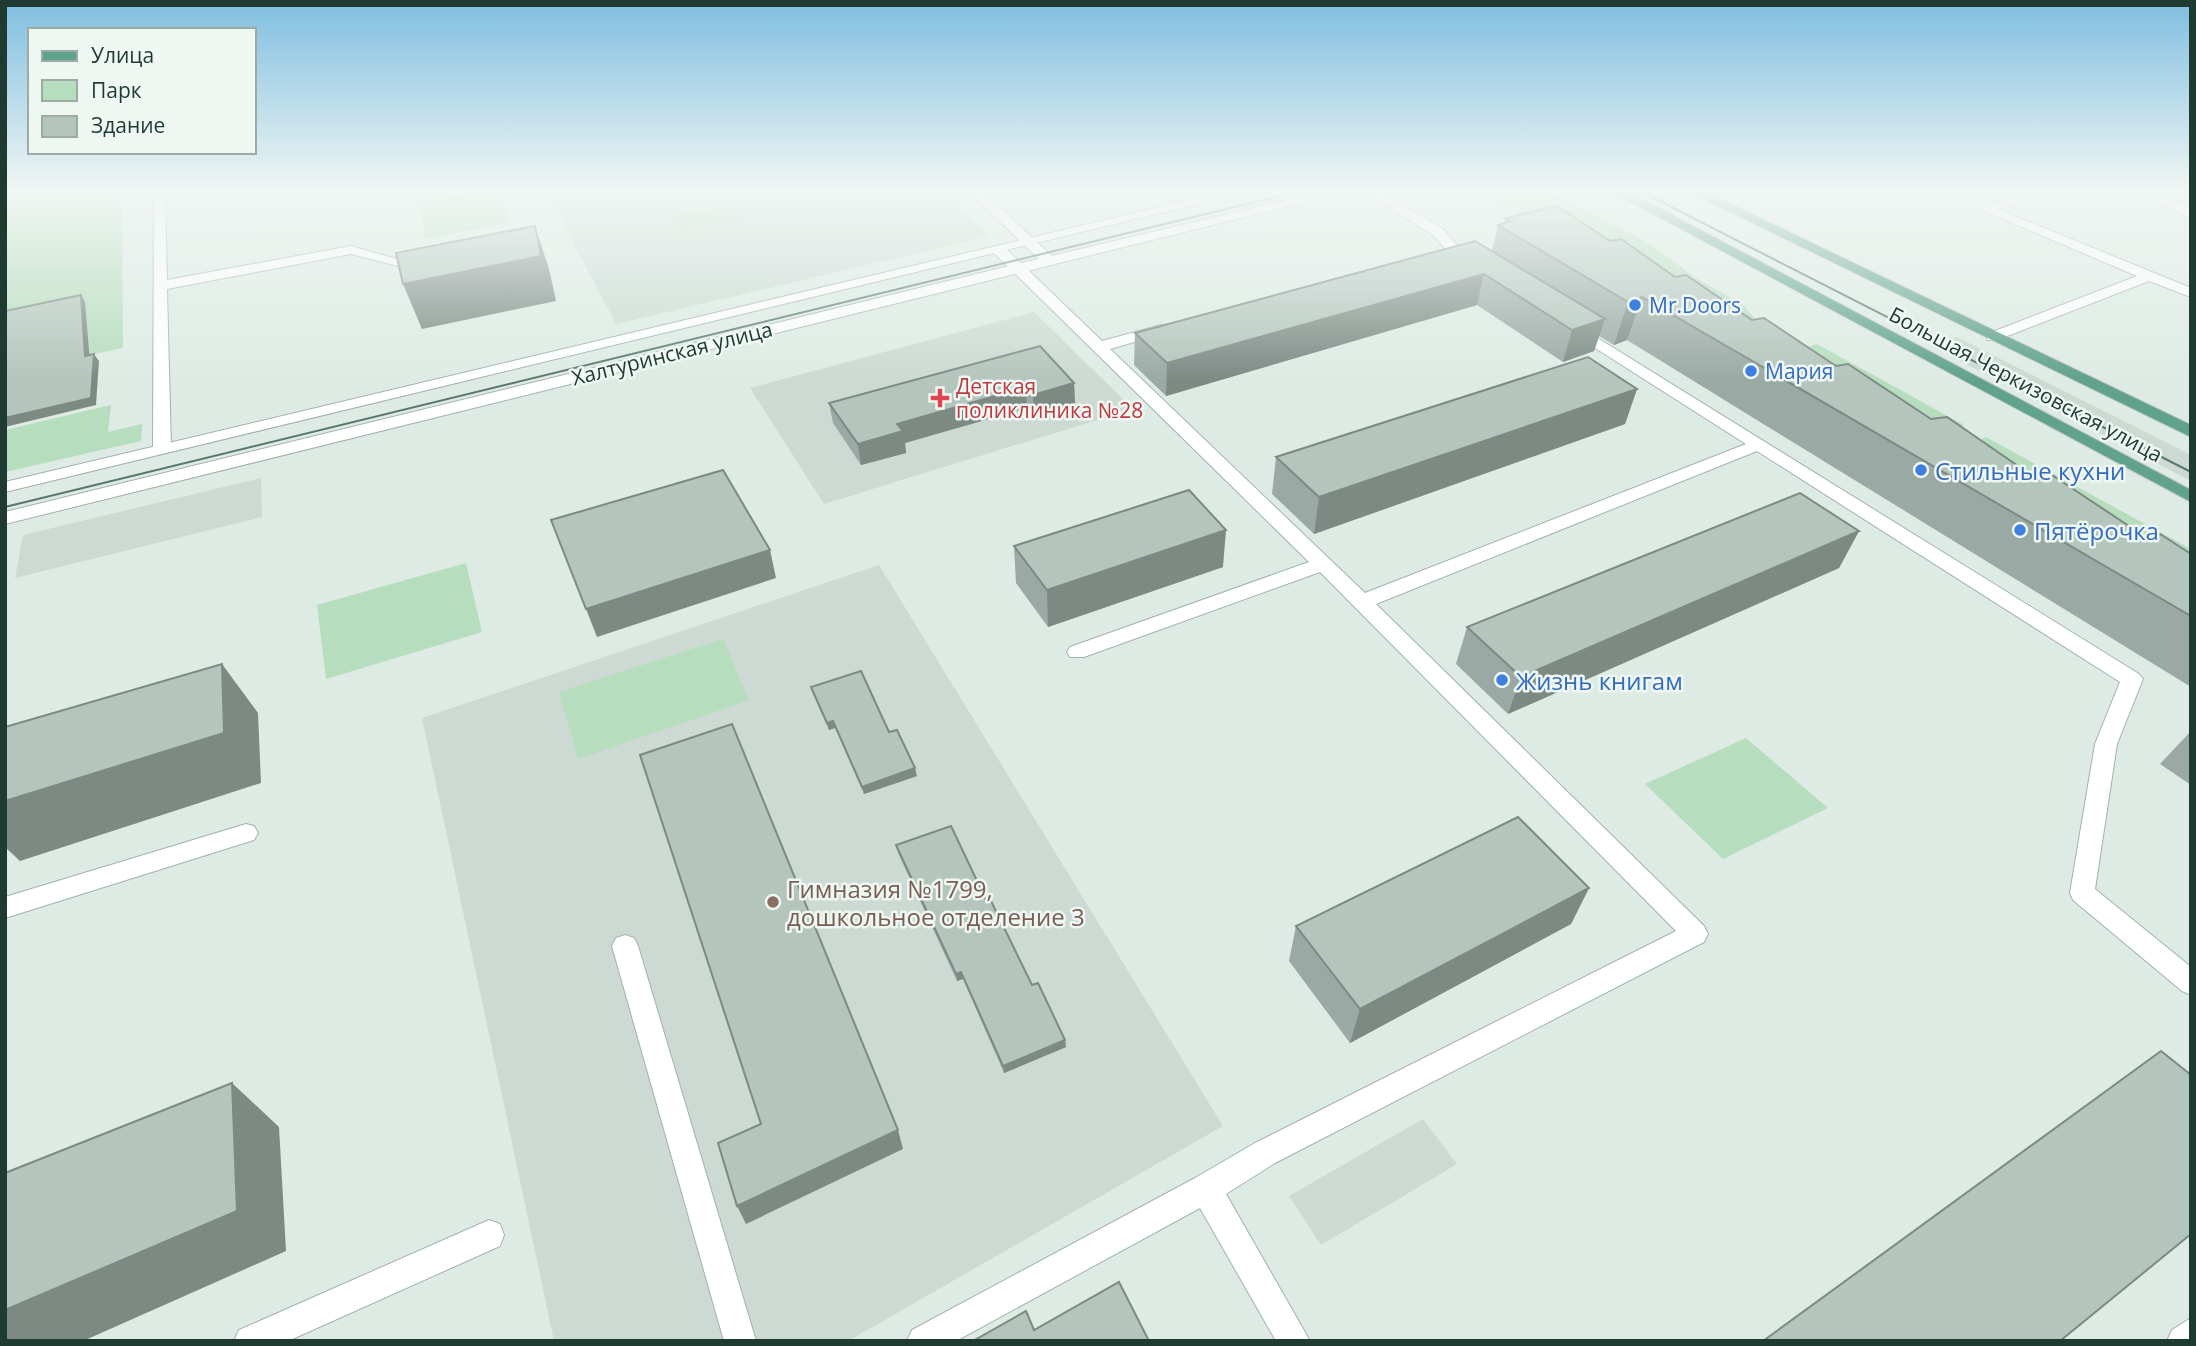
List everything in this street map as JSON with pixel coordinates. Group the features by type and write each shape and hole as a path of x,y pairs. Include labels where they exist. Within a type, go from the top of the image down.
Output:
{"main road":[{"name":"Большая Черкизовская улица","path":"1736,255 2191,498"},
{"name":"Большая Черкизовская улица","path":"1824,255 2191,432"}],"street":[{"path":"160,255 162,449"},
{"path":"160,286 325,255"},
{"path":"369,255 438,273"},
{"name":"Халтуринская улица","path":"5,486 979,255"},
{"path":"923,1341 1206,1189 1265,1153 1695,934 1362,602 1004,255"},
{"path":"1042,255 1048,260"},
{"name":"Халтуринская улица","path":"5,518 1070,255"},
{"path":"1451,255 1486,274"},
{"path":"2098,255 2191,293"},
{"path":"1992,337 2149,276"},
{"path":"1554,317 2132,680 2106,744 2082,893 2191,983"},
{"path":"1098,347 1180,325"},
{"path":"1362,602 1758,445"},
{"path":"1077,652 1323,564"},
{"path":"5,908 246,834"},
{"path":"625,946 740,1341"},
{"path":"1206,1189 1294,1341"},
{"path":"250,1341 489,1235"},
{"path":"2183,1341 2191,1334"}],"shaded area":[{"path":"580,255 910,255 616,324"},
{"name":"Детская поликлиника №28","path":"1034,312 1133,409 824,504 750,388"},
{"path":"1957,337 2191,455 2191,481 1933,347"},
{"path":"261,478 262,517 15,578 23,535"},
{"name":"Гимназия №1799, дошкольное отделение 3","path":"879,565 1223,1126 848,1341 554,1341 422,718"},
{"path":"1423,1119 1457,1164 1321,1245 1289,1196"}],"green space":[{"path":"5,255 122,255 123,348 5,373"},
{"path":"1592,255 1665,255 1696,278 1744,306 1775,343 1757,349"},
{"path":"1817,344 1964,425 1921,443 1774,359"},
{"path":"111,405 108,432 142,424 141,441 5,472 5,430"},
{"path":"1986,437 2191,549 2191,597 1943,456"},
{"path":"466,563 482,632 326,679 317,605"},
{"path":"723,639 749,700 578,759 559,692"},
{"path":"1746,738 1828,808 1723,859 1645,784"}],"building":[{"path":"396,255 541,255 541,256 403,284"},
{"path":"1424,255 1498,255 1605,319 1572,330 1484,274 1167,363 1135,333"},
{"path":"1548,255 1643,255 1675,277 1686,275 1752,320 1764,318 1836,366 1848,364 1931,419 1947,417 2034,477 2049,473 2144,536 2160,534 2191,554 2191,616 1642,297 1628,302"},
{"path":"81,295 85,356 94,354 91,398 5,418 5,311"},
{"path":"1040,346 1074,383 1033,395 1026,387 897,424 903,431 858,444 829,403"},
{"path":"1588,357 1637,389 1319,497 1276,457"},
{"path":"723,470 770,550 586,609 551,520"},
{"path":"1189,490 1226,530 1047,590 1014,546"},
{"path":"1800,493 1859,531 1521,677 1467,627"},
{"path":"222,664 224,733 5,801 5,727"},
{"path":"861,671 889,732 897,730 915,768 862,787 833,721 827,723 811,687"},
{"path":"732,724 898,1130 737,1206 718,1143 761,1124 640,755"},
{"path":"1518,817 1589,888 1360,1009 1296,926"},
{"path":"951,826 987,902 991,901 1032,985 1038,983 1065,1040 1003,1066 961,972 956,974 896,845"},
{"path":"2161,1051 2191,1075 2191,1234 2060,1341 1763,1341"},
{"path":"232,1083 237,1211 5,1310 5,1173"},
{"path":"1119,1282 1149,1341 973,1341 1026,1311 1034,1330"}],"tram line":[{"path":"5,507 1039,255"},
{"path":"1765,255 2191,472"}],"place":[{"name":"Mr.Doors","path":"1635,305"},
{"name":"Мария","path":"1751,371"},
{"name":"Детская поликлиника №28","path":"940,398"},
{"name":"Стильные кухни","path":"1921,470"},
{"name":"Пятёрочка","path":"2020,530"},
{"name":"Жизнь книгам","path":"1502,680"},
{"name":"Гимназия №1799, дошкольное отделение 3","path":"773,902"}]}
